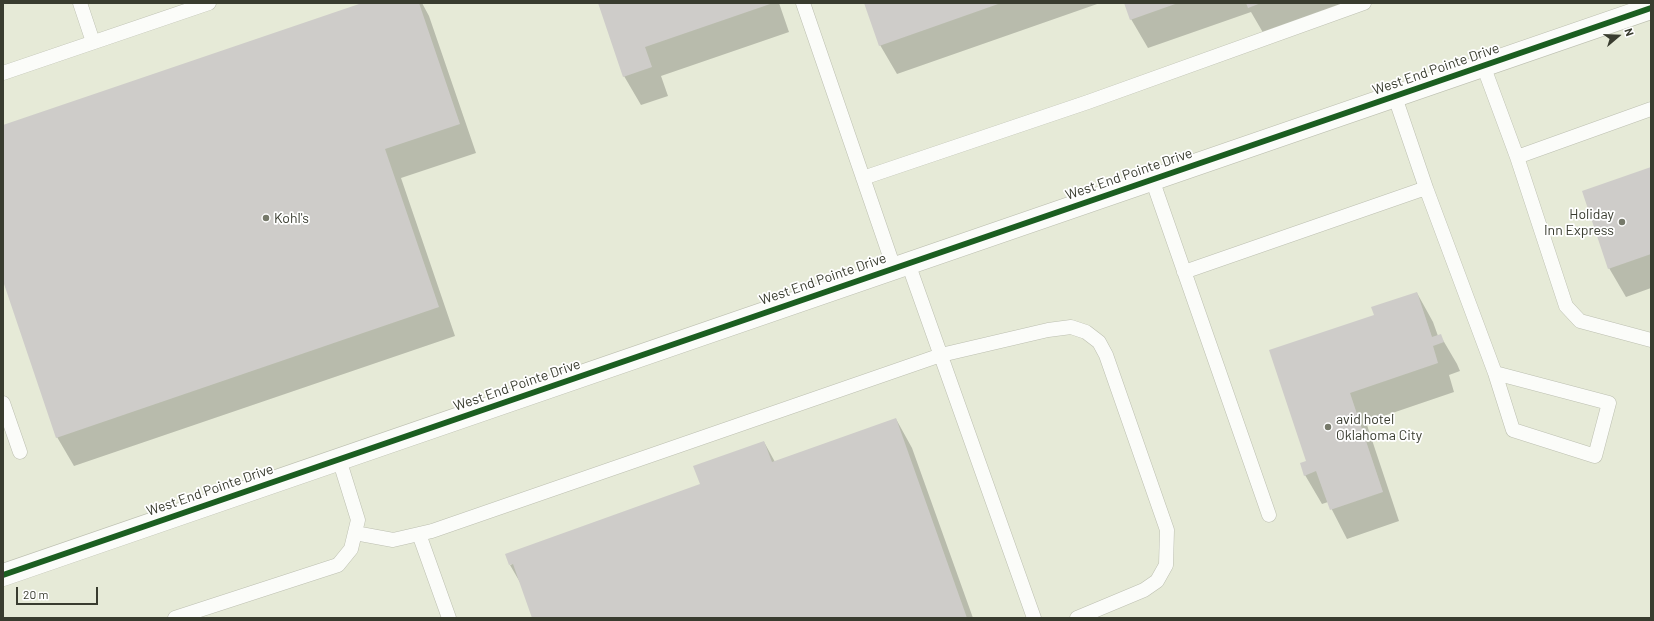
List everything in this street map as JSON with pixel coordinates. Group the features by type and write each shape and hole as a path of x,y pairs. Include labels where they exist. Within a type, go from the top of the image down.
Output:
{"street":[{"name":"West End Pointe Drive","path":"3,575 1651,8"}],"lane":[{"path":"80,3 93,42"},
{"path":"3,73 209,3"},
{"path":"803,3 863,178 941,355 1034,618"},
{"path":"863,178 1088,102 1364,3"},
{"path":"1483,65 1517,157 1566,306 1580,321 1651,340"},
{"path":"1394,97 1426,188 1495,372 1513,430 1595,456 1609,403 1495,372"},
{"path":"1517,157 1651,109"},
{"path":"1152,179 1269,515"},
{"path":"1184,272 1426,188"},
{"path":"355,533 393,540 419,534 941,355 1048,330 1071,327 1086,332 1099,342 1106,355 1167,530 1166,565 1157,581 1144,590 1077,618"},
{"path":"3,403 20,452"},
{"path":"175,618 338,566 351,549 358,520 339,459"},
{"path":"419,534 449,618"}],"building":[{"path":"362,3 419,3 460,124 385,149 439,307 56,438 3,281 3,125"},
{"path":"598,3 773,3 645,47 652,67 623,77"},
{"path":"864,3 1001,3 879,46"},
{"path":"1124,3 1178,3 1130,20"},
{"path":"1246,3 1261,3 1248,8"},
{"name":"Holiday Inn Express","path":"1651,167 1651,254 1608,269 1582,191"},
{"name":"avid hotel Oklahoma City","path":"1417,292 1432,337 1441,334 1444,342 1433,346 1438,363 1350,393 1383,492 1330,510 1316,471 1304,476 1300,463 1306,461 1269,350 1374,315 1371,307"},
{"path":"896,418 967,618 532,618 513,564 509,565 505,554 700,484 693,466 764,441 772,462"}],"cycle path":[{"path":"3,575 1651,8"}],"place":[{"name":"Kohl's","path":"266,218"},
{"name":"Holiday Inn Express","path":"1622,222"},
{"name":"avid hotel Oklahoma City","path":"1328,427"}]}
